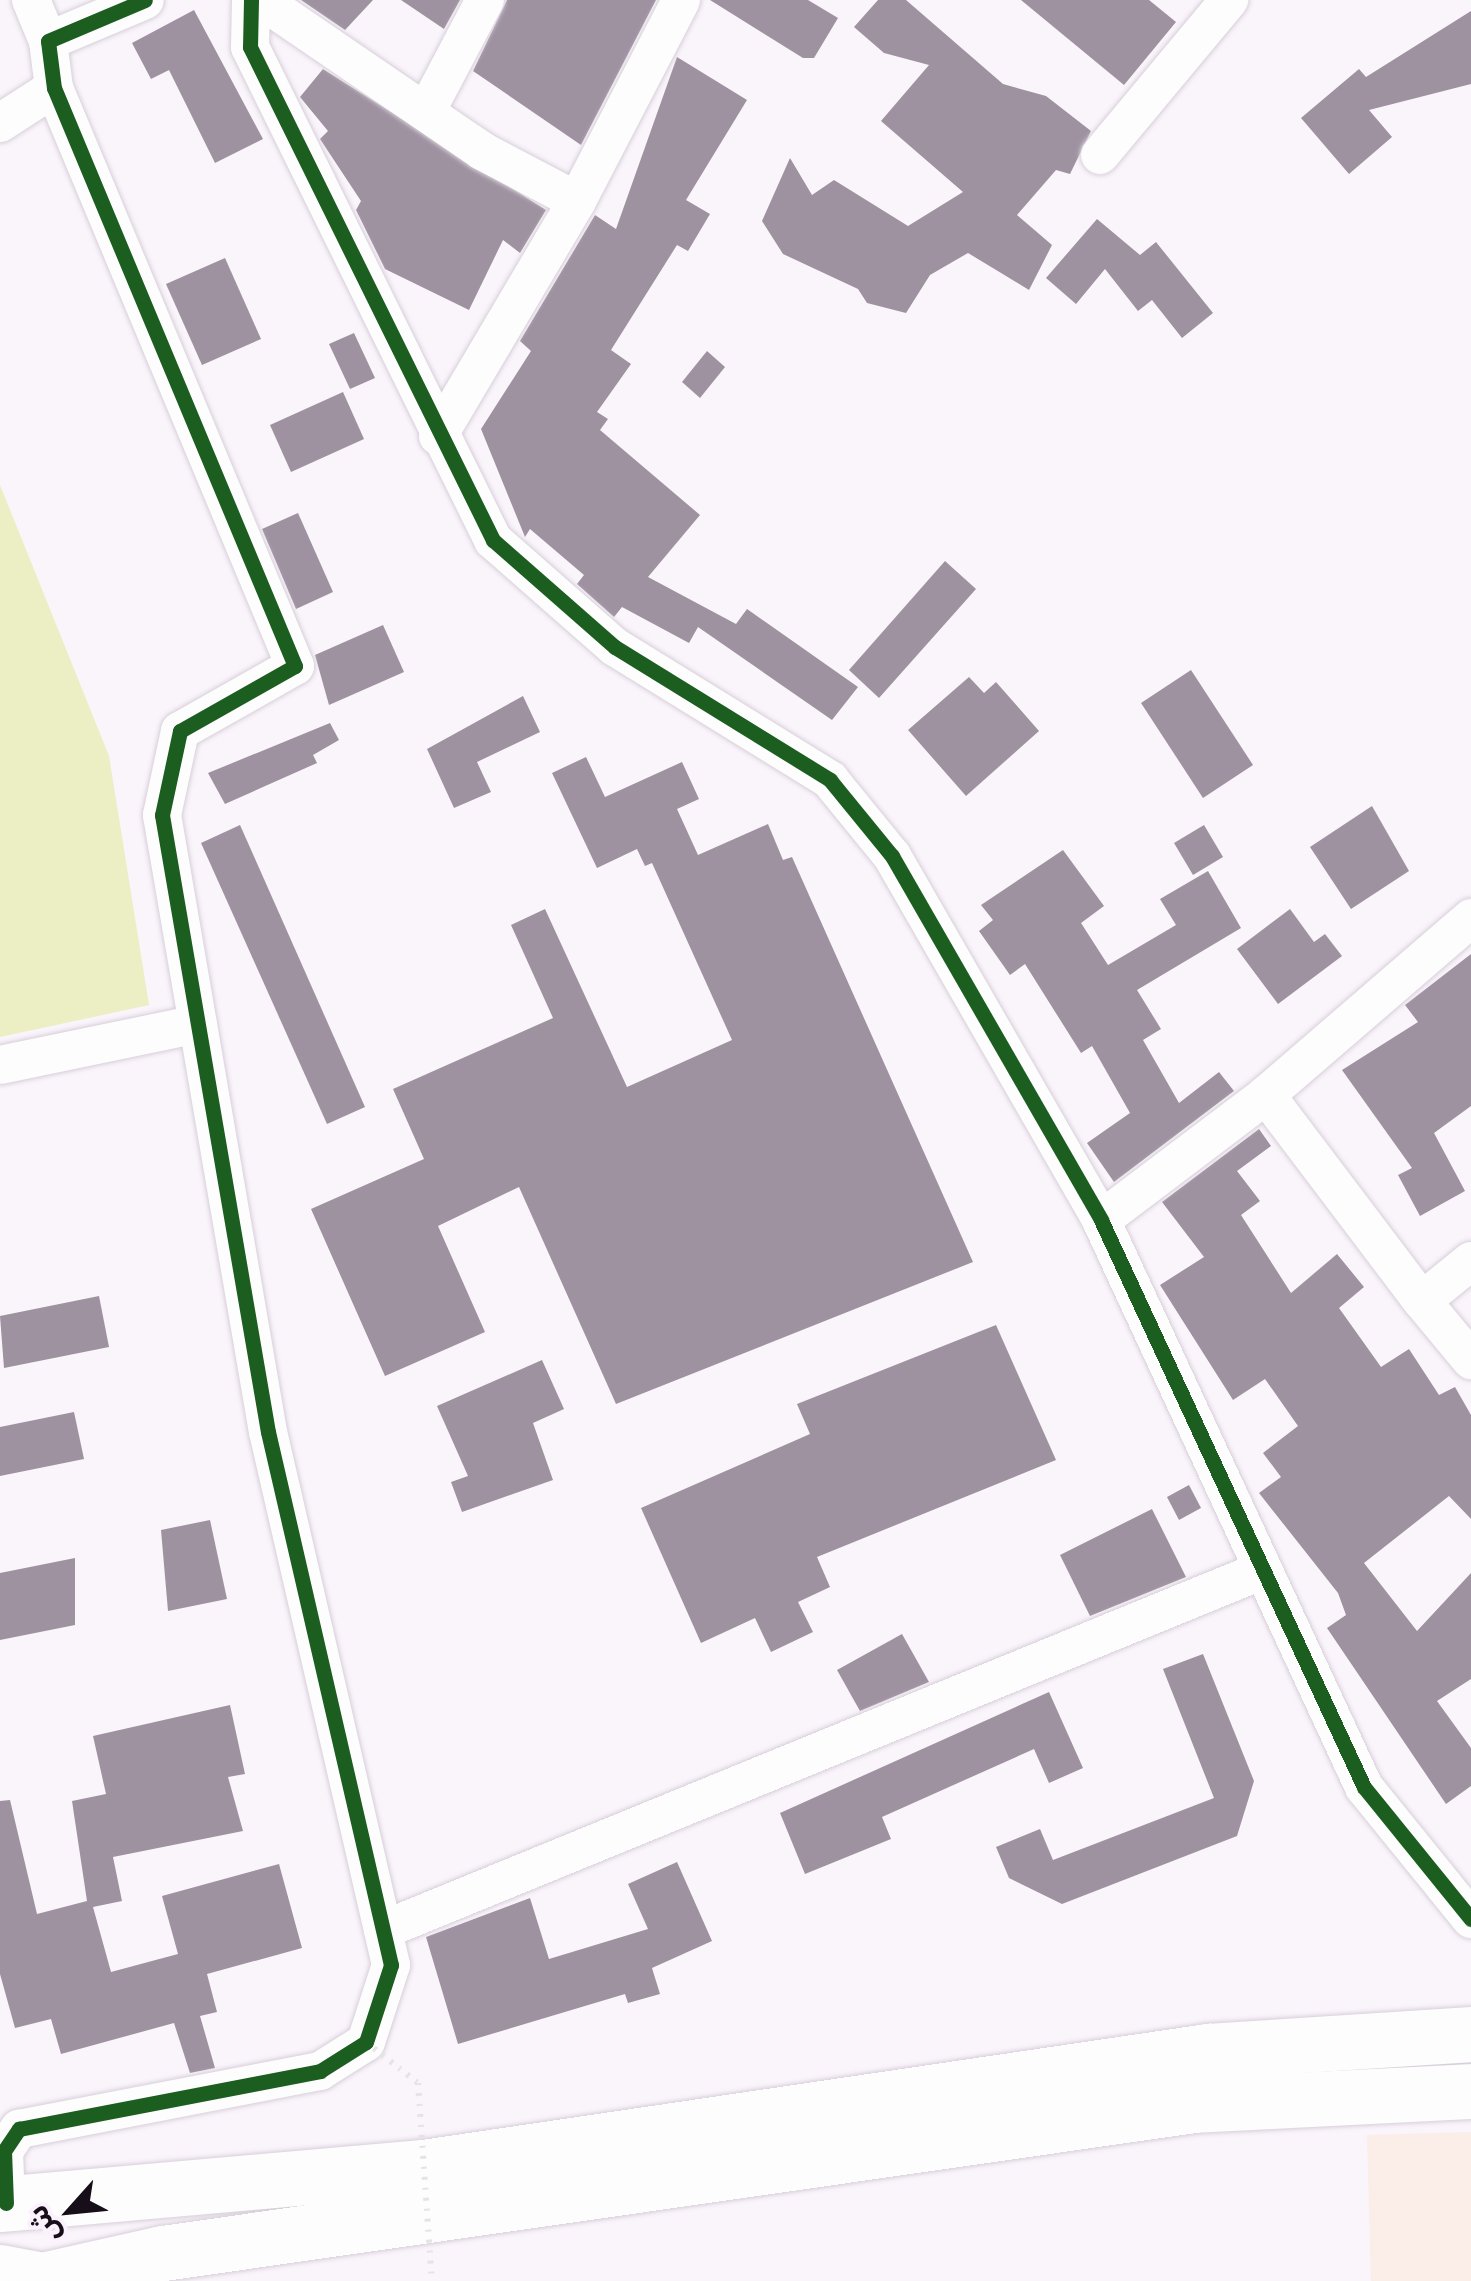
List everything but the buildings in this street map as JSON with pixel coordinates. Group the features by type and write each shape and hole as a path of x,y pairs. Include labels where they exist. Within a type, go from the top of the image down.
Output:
{"highway":[{"path":"3,2176 423,2167 1208,2051 1471,2034"},
{"path":"0,2272 42,2280 163,2253 938,2138 1194,2105 1471,2091"}],"street":[{"path":"3,2176 19,2129 320,2071 366,2042 391,1965 268,1432 162,815 180,732 295,666 54,88 48,41 31,0"},
{"path":"48,41 145,0"},
{"path":"251,0 250,47 438,436 493,540 534,584 615,647 830,780 892,856 1101,1220 1364,1787 1471,1919"},
{"path":"261,0 428,108 482,151 577,201"},
{"path":"428,108 486,0"},
{"path":"438,436 577,201 682,0"},
{"path":"1100,155 1228,0"},
{"path":"0,123 54,88"},
{"path":"1101,1220 1266,1095 1471,918"},
{"path":"0,1065 198,1024"},
{"path":"1266,1095 1471,1360"},
{"path":"1422,1301 1471,1261"},
{"path":"383,1930 1263,1570"}],"path":[{"path":"366,2042 418,2083 432,2281"}],"shaded area":[{"path":"1471,2132 1471,2281 1371,2281 1367,2135"}],"green space":[{"path":"0,485 109,756 149,1005 0,1037"}],"cycle path":[{"path":"6,2203 4,2151 19,2129 320,2071 366,2042 391,1965 268,1432 162,815 180,731 295,666 54,88 48,41 145,0"},
{"path":"251,0 250,47 493,540 615,647 830,780 892,856 1101,1220 1364,1787 1471,1919"}]}
